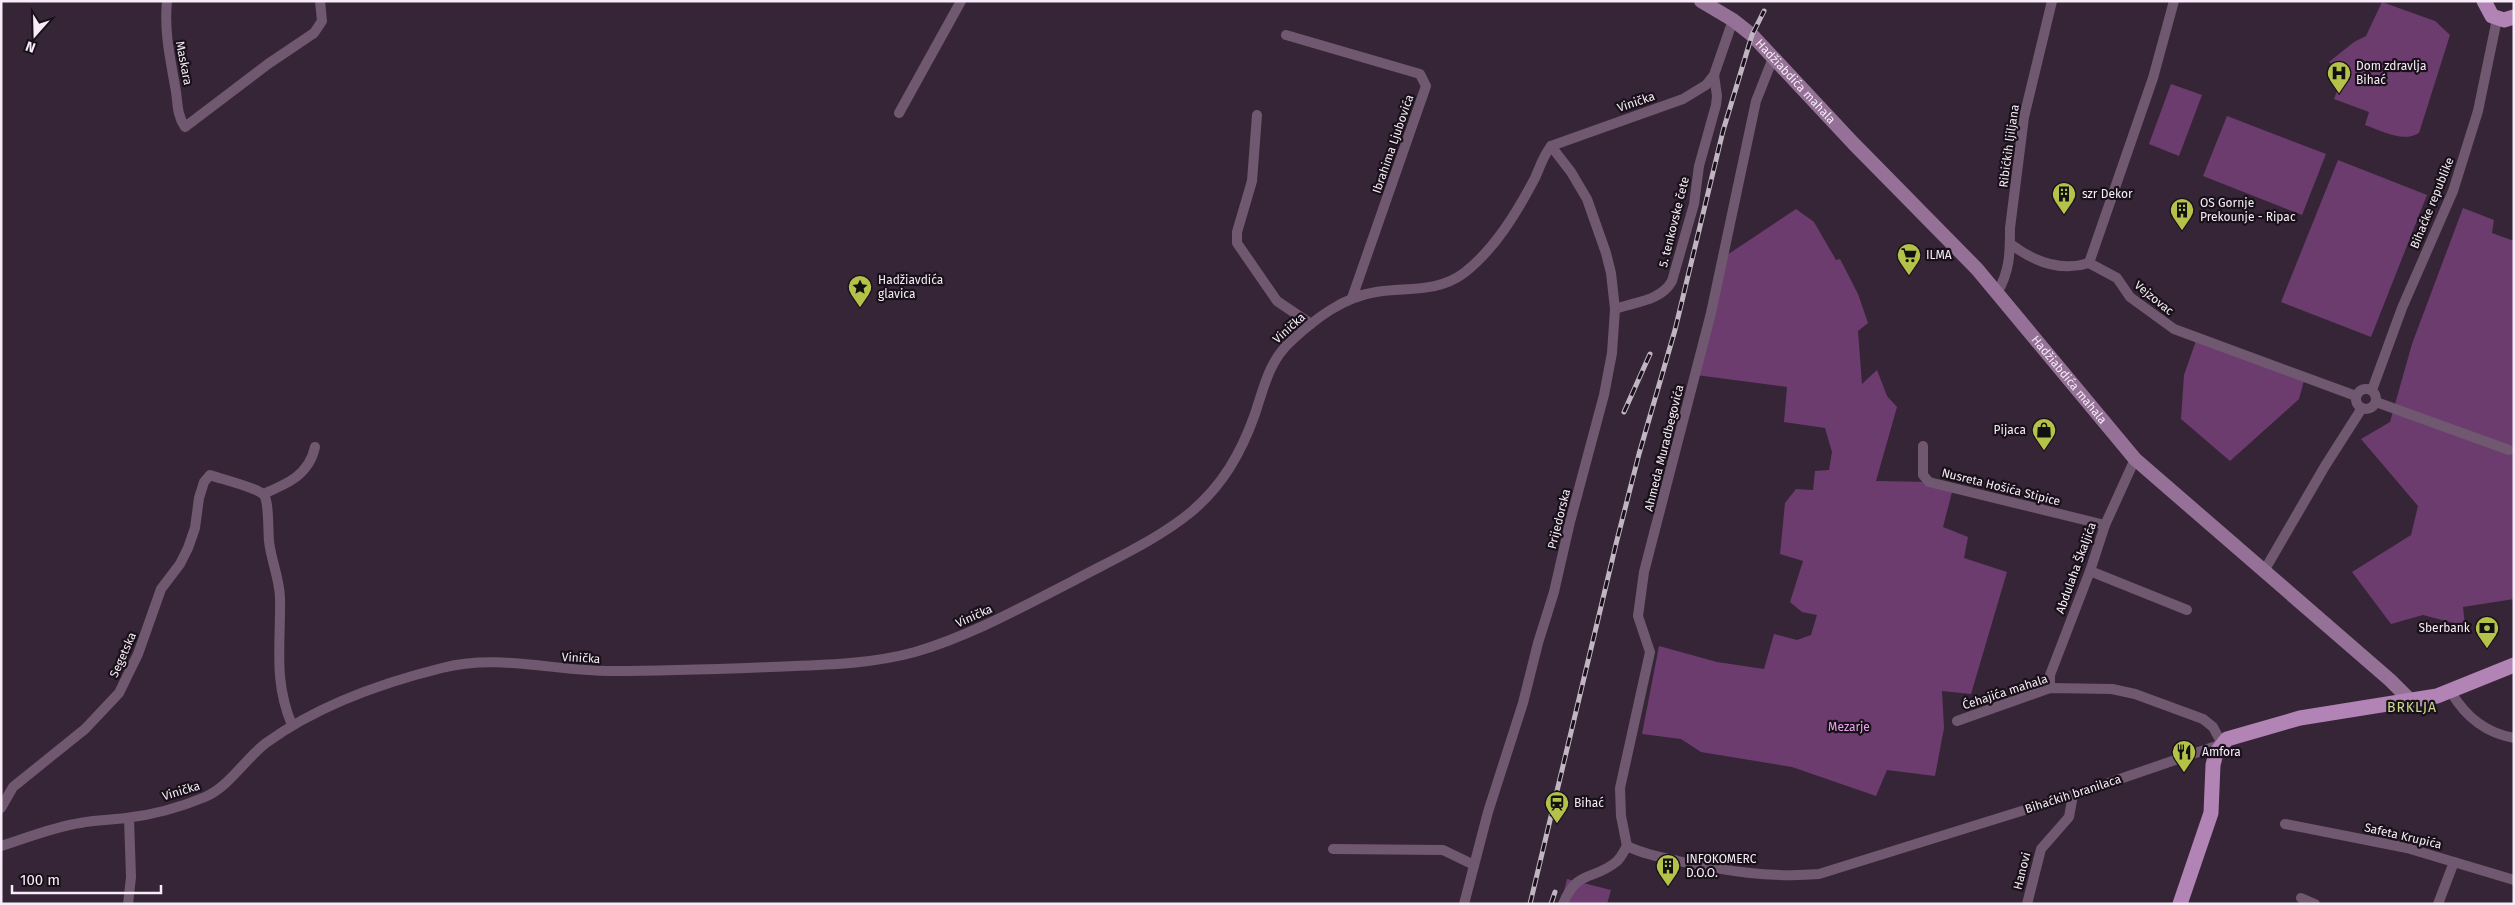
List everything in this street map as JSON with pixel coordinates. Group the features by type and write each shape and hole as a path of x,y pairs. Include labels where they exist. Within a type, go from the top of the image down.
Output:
{"main road":[{"path":"2484,1 2488,11 2497,19 2504,20 2514,17"},
{"name":"Bihaćkih branilaca","path":"2222,744 2235,735 2300,718 2451,692 2514,665"},
{"path":"2180,904 2212,812 2214,764 2222,744"}],"street":[{"name":"Maskara","path":"167,1 165,25 167,44 176,87 178,112 185,127 268,64 314,33 322,21 320,1"},
{"path":"898,113 961,1"},
{"name":"Hadžiabdića mahala","path":"1701,1 1718,5 1752,35 1977,269 2092,410 2135,459 2390,680 2410,700"},
{"name":"Ribićkih ljiljana","path":"1997,293 2005,280 2012,245 2010,228 2024,117 2052,1"},
{"path":"2012,245 2023,253 2051,265 2064,268 2089,263 2145,103 2174,1"},
{"name":"Bihaćke republike","path":"2372,390 2402,308 2453,191 2478,111 2497,19"},
{"name":"Vinička","path":"1,846 80,823 129,818 173,808 210,796 261,747 292,725 371,690 436,669 463,664 512,662 598,672 711,670 871,661 911,653 942,643 1035,601 1160,534 1192,511 1219,484 1236,459 1271,366 1277,356 1310,324 1352,298 1376,292 1422,289 1446,284 1462,274 1481,257 1508,224 1551,146 1683,99 1706,85 1714,75 1733,20"},
{"name":"Ibrahima Ljubovića","path":"1286,36 1420,74 1426,81 1405,151 1352,298"},
{"name":"Ahmeda Muradbegovića","path":"1627,846 1620,816 1620,788 1650,652 1638,616 1644,572 1713,304 1756,101 1773,58"},
{"name":"5. tenkovske čete","path":"1614,309 1657,296 1668,288 1672,281 1694,204 1699,166 1716,105 1717,96 1714,75"},
{"path":"1257,115 1252,180 1237,232 1237,242 1277,302 1310,324"},
{"name":"Prijedorska","path":"1464,904 1554,592 1570,522 1592,445 1612,353 1614,309 1611,274 1587,199 1571,172 1551,146"},
{"name":"Vejzovac","path":"2089,263 2118,278 2130,297 2174,329 2356,396"},
{"path":"2362,389 2372,390 2376,395 2376,402 2369,409 2362,408 2356,402 2356,396 2362,389"},
{"path":"2376,402 2509,450"},
{"path":"2264,571 2329,458 2362,408"},
{"name":"Nusreta Hošića Stipice","path":"1922,446 1923,475 1929,482 2105,525"},
{"path":"292,725 284,706 279,682 278,578 270,548 263,494 297,477 307,468 315,447"},
{"name":"Abdulaha Škaljića","path":"2050,688 2050,675 2090,571 2105,525 2135,459"},
{"name":"Segetska","path":"1,808 13,787 85,729 119,693 138,654 161,589 180,564 188,548 195,528 199,498 204,482 210,475 263,494"},
{"path":"2090,571 2187,610"},
{"name":"Ćehajića mahala","path":"1958,721 2050,688 2112,689 2135,694 2203,719 2213,727 2222,744"},
{"path":"2451,692 2470,718 2486,728 2514,738"},
{"name":"Bihaćkih branilaca","path":"1627,846 1668,859 1741,873 1784,876 1818,874 2073,795 2222,744"},
{"name":"Hanovi","path":"2027,904 2041,849 2069,817 2073,795"},
{"path":"128,904 131,877 129,818"},
{"name":"Safeta Krupića","path":"2285,824 2407,848 2514,880"},
{"path":"1563,904 1573,885 1582,878 1609,867 1618,860 1627,846"},
{"path":"1333,849 1443,850 1474,865"},
{"path":"2438,904 2454,862"},
{"path":"2301,898 2315,904"}],"green space":[{"path":"2382,2 2435,21 2450,35 2419,133 2413,136 2392,135 2365,125 2369,112 2334,99 2344,72 2329,62 2354,42 2366,36"},
{"path":"2171,84 2202,95 2179,156 2149,144"},
{"path":"2227,116 2326,154 2302,215 2203,176"},
{"path":"2338,160 2427,195 2371,337 2281,302"},
{"path":"2463,208 2494,220 2492,233 2514,241 2514,599 2463,607 2465,626 2423,615 2391,624 2352,572 2411,535 2418,506 2361,439 2390,422 2412,344"},
{"name":"Mezarje","path":"1796,209 1814,222 1836,260 1840,259 1858,294 1868,323 1858,331 1862,384 1877,370 1887,396 1897,407 1876,481 1929,482 1953,488 1943,527 1968,537 1964,558 2007,572 1971,694 1942,691 1944,728 1935,776 1887,770 1876,796 1792,767 1701,752 1681,739 1642,734 1659,646 1717,662 1764,669 1774,634 1797,640 1811,635 1817,615 1802,612 1790,602 1803,561 1780,554 1785,503 1796,489 1813,490 1815,471 1829,470 1832,452 1825,428 1784,422 1787,387 1696,375 1724,257"},
{"path":"2198,335 2305,377 2299,399 2230,461 2181,419 2184,375"},
{"path":"1567,879 1611,890 1607,904 1561,904"}],"railway":[{"path":"1530,904 1616,544 1639,454 1675,330 1723,131 1752,35 1764,11"},
{"path":"1624,412 1650,354"},
{"path":"1551,904 1555,892"}],"place":[{"name":"Dom zdravlja Bihać","path":"2339,94"},
{"name":"szr Dekor","path":"2064,215"},
{"name":"OS Gornje Prekounje - Ripac","path":"2182,231"},
{"name":"ILMA","path":"1909,276"},
{"name":"Hadžiavdića glavica","path":"860,308"},
{"name":"Pijaca","path":"2044,451"},
{"name":"Sberbank","path":"2487,649"},
{"name":"Amfora","path":"2184,773"},
{"name":"Bihać","path":"1557,824"},
{"name":"INFOKOMERC D.O.O.","path":"1668,887"}],"district":[{"name":"BRKLJA","path":"2412,707"}]}
